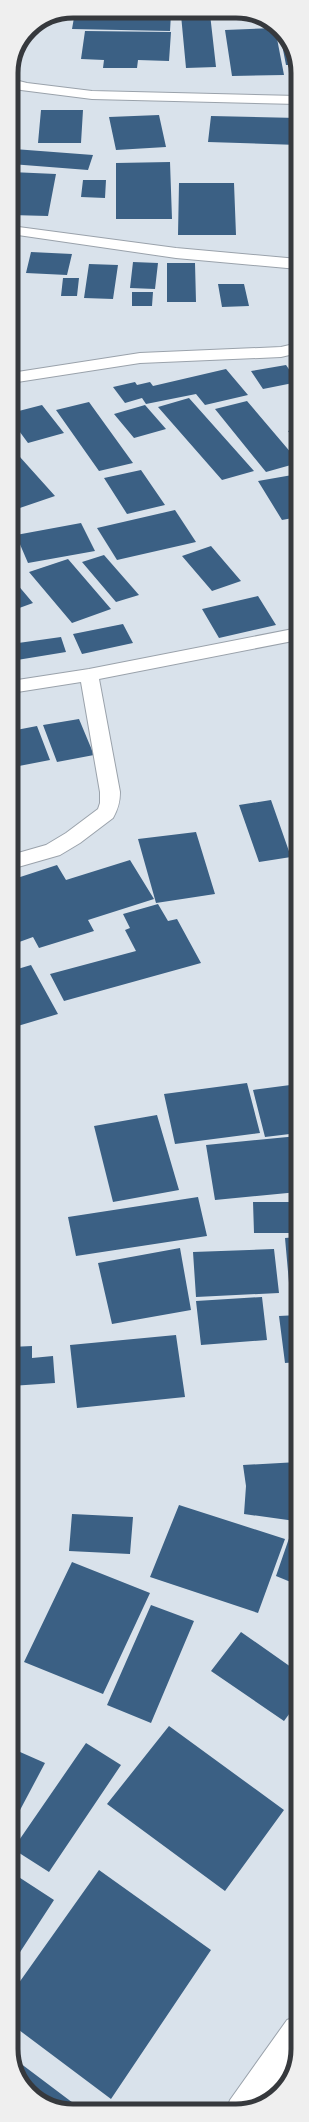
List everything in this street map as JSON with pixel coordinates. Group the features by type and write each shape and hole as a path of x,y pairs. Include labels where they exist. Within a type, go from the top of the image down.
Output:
{"street":[{"path":"18,85 92,95 291,100"},
{"path":"18,231 176,252 291,263"},
{"path":"18,377 140,358 281,352 291,350"},
{"path":"18,686 89,675 291,635"},
{"path":"18,860 53,850 73,838 106,813 108,808 110,792 89,675"},
{"path":"247,2103 291,2041"}],"building":[{"path":"74,18 171,18 170,31 72,29"},
{"path":"181,18 210,18 216,67 186,68"},
{"path":"268,28 277,37 284,75 232,76 225,30"},
{"path":"85,31 171,32 169,61 138,60 137,68 103,68 104,60 81,59"},
{"path":"281,41 289,58 290,65 286,65"},
{"path":"41,110 83,110 81,143 38,143"},
{"path":"159,115 166,147 116,150 109,117"},
{"path":"211,116 291,118 291,145 208,142"},
{"path":"18,149 93,155 88,170 18,165"},
{"path":"170,162 172,219 116,219 116,163"},
{"path":"18,172 56,174 48,216 18,215"},
{"path":"83,180 106,180 105,198 81,197"},
{"path":"179,183 234,183 236,235 178,235"},
{"path":"31,252 72,254 67,275 26,273"},
{"path":"133,262 158,263 155,289 130,288"},
{"path":"167,263 195,263 196,302 167,302"},
{"path":"89,264 118,265 113,299 84,298"},
{"path":"63,278 79,278 77,296 61,296"},
{"path":"218,284 244,284 249,306 222,307"},
{"path":"132,292 153,292 152,306 132,306"},
{"path":"286,365 291,372 291,383 263,389 251,371"},
{"path":"226,369 248,395 205,405 196,394 146,404 142,398 125,403 113,387 135,382 137,385 150,382 153,386"},
{"path":"189,398 254,471 222,480 158,407"},
{"path":"247,401 291,453 291,465 266,472 215,409"},
{"path":"89,402 133,463 99,471 56,410"},
{"path":"42,405 64,433 28,443 18,429 18,411"},
{"path":"145,405 166,429 134,438 114,414"},
{"path":"18,455 55,496 18,509"},
{"path":"141,470 165,505 127,514 104,478"},
{"path":"291,475 291,518 282,520 258,481"},
{"path":"175,510 196,542 117,560 97,528"},
{"path":"81,523 95,551 28,563 18,540 18,535"},
{"path":"211,546 241,581 212,591 182,556"},
{"path":"104,555 139,595 116,602 82,562"},
{"path":"68,559 111,609 72,623 29,572"},
{"path":"18,585 33,603 18,608"},
{"path":"258,596 276,625 219,638 202,609"},
{"path":"123,624 133,643 82,654 73,634"},
{"path":"61,637 66,652 18,660 18,643"},
{"path":"79,719 94,755 57,762 43,725"},
{"path":"37,726 50,760 19,766 18,730"},
{"path":"271,800 291,857 259,862 239,805"},
{"path":"196,832 215,894 156,903 138,839"},
{"path":"130,860 154,899 88,920 94,931 39,948 33,937 18,942 18,878 57,865 66,880"},
{"path":"158,904 168,921 177,919 201,963 64,1001 50,974 136,951 125,930 130,928 123,914"},
{"path":"31,965 58,1014 18,1026 18,969"},
{"path":"247,1083 260,1133 175,1144 164,1094"},
{"path":"291,1085 291,1134 265,1137 253,1090"},
{"path":"157,1115 179,1190 113,1202 94,1126"},
{"path":"291,1137 291,1193 215,1200 206,1145"},
{"path":"198,1197 207,1236 76,1256 68,1217"},
{"path":"253,1202 291,1202 291,1233 254,1233"},
{"path":"285,1238 291,1238 291,1305"},
{"path":"180,1248 191,1310 112,1324 98,1263"},
{"path":"274,1249 279,1293 196,1297 193,1252"},
{"path":"262,1297 267,1340 201,1345 196,1301"},
{"path":"291,1315 291,1363 285,1363 279,1316"},
{"path":"176,1335 185,1397 77,1408 70,1345"},
{"path":"32,1346 32,1358 53,1356 55,1383 18,1386 18,1347"},
{"path":"291,1462 291,1520 244,1514 246,1486 243,1465"},
{"path":"179,1505 285,1539 258,1613 150,1577"},
{"path":"72,1514 133,1517 130,1554 69,1551"},
{"path":"291,1533 291,1582 276,1576"},
{"path":"72,1562 150,1593 103,1694 24,1662"},
{"path":"151,1605 194,1621 151,1723 107,1705"},
{"path":"241,1632 291,1667 291,1712 284,1721 211,1671"},
{"path":"169,1726 284,1810 225,1891 107,1804"},
{"path":"86,1743 121,1765 49,1872 18,1852 18,1842"},
{"path":"18,1751 45,1763 18,1814"},
{"path":"99,1870 211,1950 111,2099 18,2029 18,1984"},
{"path":"18,1877 54,1900 18,1955"},
{"path":"20,2063 74,2104 55,2101 39,2093 25,2077"}]}
